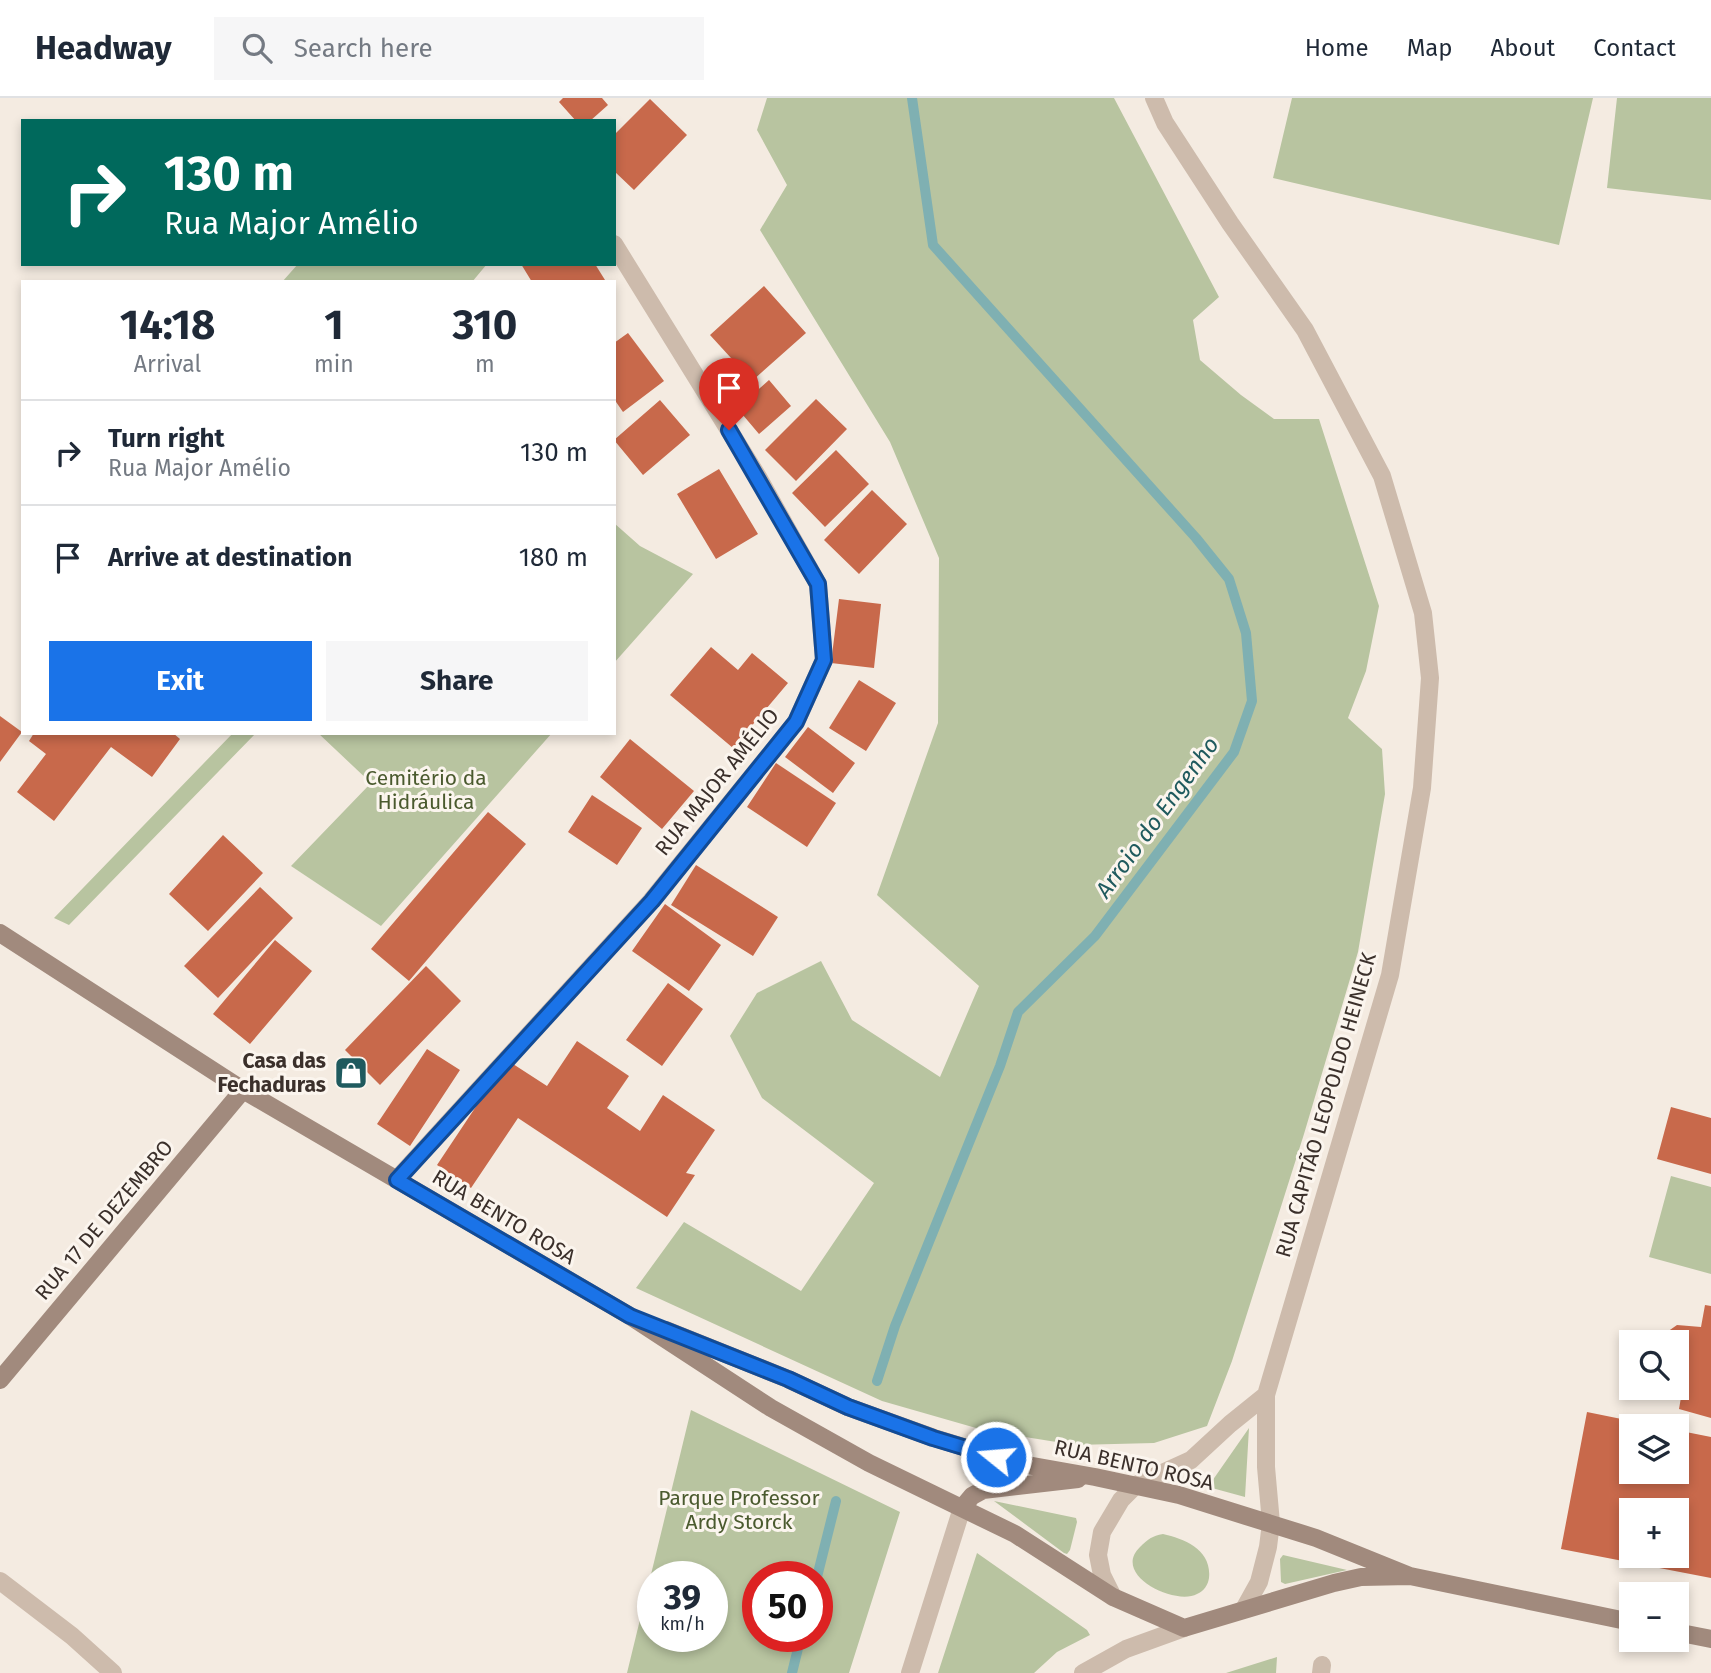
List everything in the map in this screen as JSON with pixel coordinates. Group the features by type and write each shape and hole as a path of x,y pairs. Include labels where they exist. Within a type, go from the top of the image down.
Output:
{"main road":[{"name":"RUA BENTO ROSA","path":"0,933 243,1090 630,1316 771,1408 869,1463 1015,1534 1113,1597 1184,1628"},
{"name":"RUA 17 DE DEZEMBRO","path":"0,1380 243,1090"},
{"name":"RUA BENTO ROSA","path":"630,1316 788,1379 848,1407 933,1438 1016,1463 1179,1495 1316,1538 1410,1576"},
{"path":"962,1508 972,1496 983,1490 1096,1477"},
{"path":"1184,1628 1306,1590 1362,1577 1410,1576 1619,1620"},
{"path":"1689,1635 1711,1639"}],"street":[{"name":"RUA CAPITÃO LEOPOLDO HEINECK","path":"1154,98 1165,123 1230,223 1305,330 1382,477 1423,613 1430,678 1422,788 1390,975 1266,1395 1266,1467 1270,1523"},
{"name":"RUA MAJOR AMÉLIO","path":"397,1180 652,901 796,722 824,660 818,584 758,477 616,247"},
{"path":"1113,1597 1101,1575 1098,1555 1102,1532 1121,1500 1136,1486 1191,1460 1266,1395"},
{"path":"910,1673 962,1508"},
{"path":"1244,1609 1259,1581 1270,1523"},
{"path":"0,1581 72,1636 113,1673"},
{"path":"1083,1673 1126,1649 1184,1628"}],"green space":[{"path":"767,98 1114,98 1219,297 1193,320 1200,360 1274,419 1319,419 1379,606 1366,671 1348,718 1382,749 1385,794 1358,952 1232,1361 1207,1426 1154,1443 1075,1445 983,1430 882,1401 636,1288 684,1222 801,1291 874,1183 762,1098 730,1036 757,993 821,961 852,1020 940,1077 979,986 877,895 938,723 939,558 890,442 760,230 787,185 757,130"},
{"path":"1292,98 1593,98 1559,245 1273,178"},
{"path":"1617,98 1711,98 1711,200 1607,188"},
{"path":"296,266 485,266 474,280 284,280"},
{"path":"616,525 640,546 693,574 616,661"},
{"path":"231,735 254,735 69,925 54,918"},
{"name":"Cemitério da Hidráulica","path":"320,735 550,735 381,926 291,866 371,783"},
{"path":"1671,1176 1711,1187 1711,1274 1649,1257"},
{"name":"Parque Professor Ardy Storck","path":"691,1410 900,1512 849,1673 627,1673 637,1632 637,1652 728,1652 728,1561 654,1561"},
{"path":"1249,1428 1245,1497 1212,1488 1210,1484"},
{"path":"994,1501 1076,1518 1070,1550 1067,1554 1064,1553"},
{"path":"1163,1534 1180,1539 1202,1553 1209,1568 1208,1581 1199,1593 1187,1597 1175,1596 1149,1586 1139,1577 1133,1558 1150,1538"},
{"path":"977,1553 1087,1630 1090,1635 1057,1652 1034,1673 938,1673"},
{"path":"1283,1555 1347,1570 1285,1584 1281,1582 1280,1559"},
{"path":"1277,1657 1276,1673 1226,1673"}],"building":[{"path":"563,98 602,98 608,105 592,119 574,119 559,102"},
{"path":"650,99 687,135 634,190 616,173 616,133"},
{"path":"522,266 596,266 605,280 531,280"},
{"path":"764,286 806,333 752,381 710,335"},
{"path":"628,333 664,381 623,412 616,402 616,342"},
{"path":"769,380 791,406 759,434 737,408"},
{"path":"816,399 847,429 796,481 765,450"},
{"path":"660,400 690,435 643,475 616,442 616,438"},
{"path":"836,450 869,484 825,527 792,493"},
{"path":"719,469 758,534 716,559 677,494"},
{"path":"872,490 907,524 859,574 824,540"},
{"path":"839,599 881,604 874,668 831,663"},
{"path":"711,647 738,670 752,653 788,683 733,748 670,695"},
{"path":"859,680 896,703 866,751 829,728"},
{"path":"0,716 21,733 0,762"},
{"path":"808,727 855,763 833,793 785,757"},
{"path":"33,735 175,735 180,739 152,777 111,747 54,821 17,792 46,754 29,741"},
{"path":"630,739 694,791 662,829 600,777"},
{"path":"776,763 836,803 807,847 747,807"},
{"path":"592,795 642,828 617,865 568,832"},
{"path":"488,812 526,844 409,981 371,949"},
{"path":"223,835 263,873 208,931 169,894"},
{"path":"696,865 778,917 753,956 671,905"},
{"path":"260,887 293,918 218,998 184,966"},
{"path":"665,904 721,945 689,991 632,951"},
{"path":"275,940 312,971 250,1044 213,1014"},
{"path":"426,966 461,1001 380,1085 345,1050"},
{"path":"668,983 703,1009 662,1066 626,1040"},
{"path":"577,1041 629,1076 607,1108 640,1131 663,1095 715,1130 686,1173 695,1175 667,1217 518,1118 471,1188 437,1165 507,1060 547,1086"},
{"path":"427,1049 460,1070 410,1146 377,1124"},
{"path":"1671,1107 1711,1118 1711,1174 1657,1159"},
{"path":"1705,1305 1711,1306 1711,1418 1679,1409 1681,1400 1689,1400 1689,1330 1670,1330 1677,1325 1701,1327"},
{"path":"1587,1412 1619,1418 1619,1484 1689,1484 1689,1433 1711,1437 1711,1578 1659,1568 1689,1568 1689,1498 1619,1498 1619,1560 1561,1549"}],"waterway":[{"name":"Arroio do Engenho","path":"877,1381 895,1326 1000,1066 1018,1012 1095,936 1234,752 1252,701 1246,633 1229,579 1196,538 933,245 912,98"},
{"path":"821,1561 836,1501"},
{"path":"792,1673 797,1652"}],"place":[{"name":"Casa das Fechaduras","path":"351,1073"}],"route":[{"path":"729,430 818,584 824,660 796,722 652,901 397,1180 630,1316 788,1379 848,1407 933,1438 996,1457"}]}
